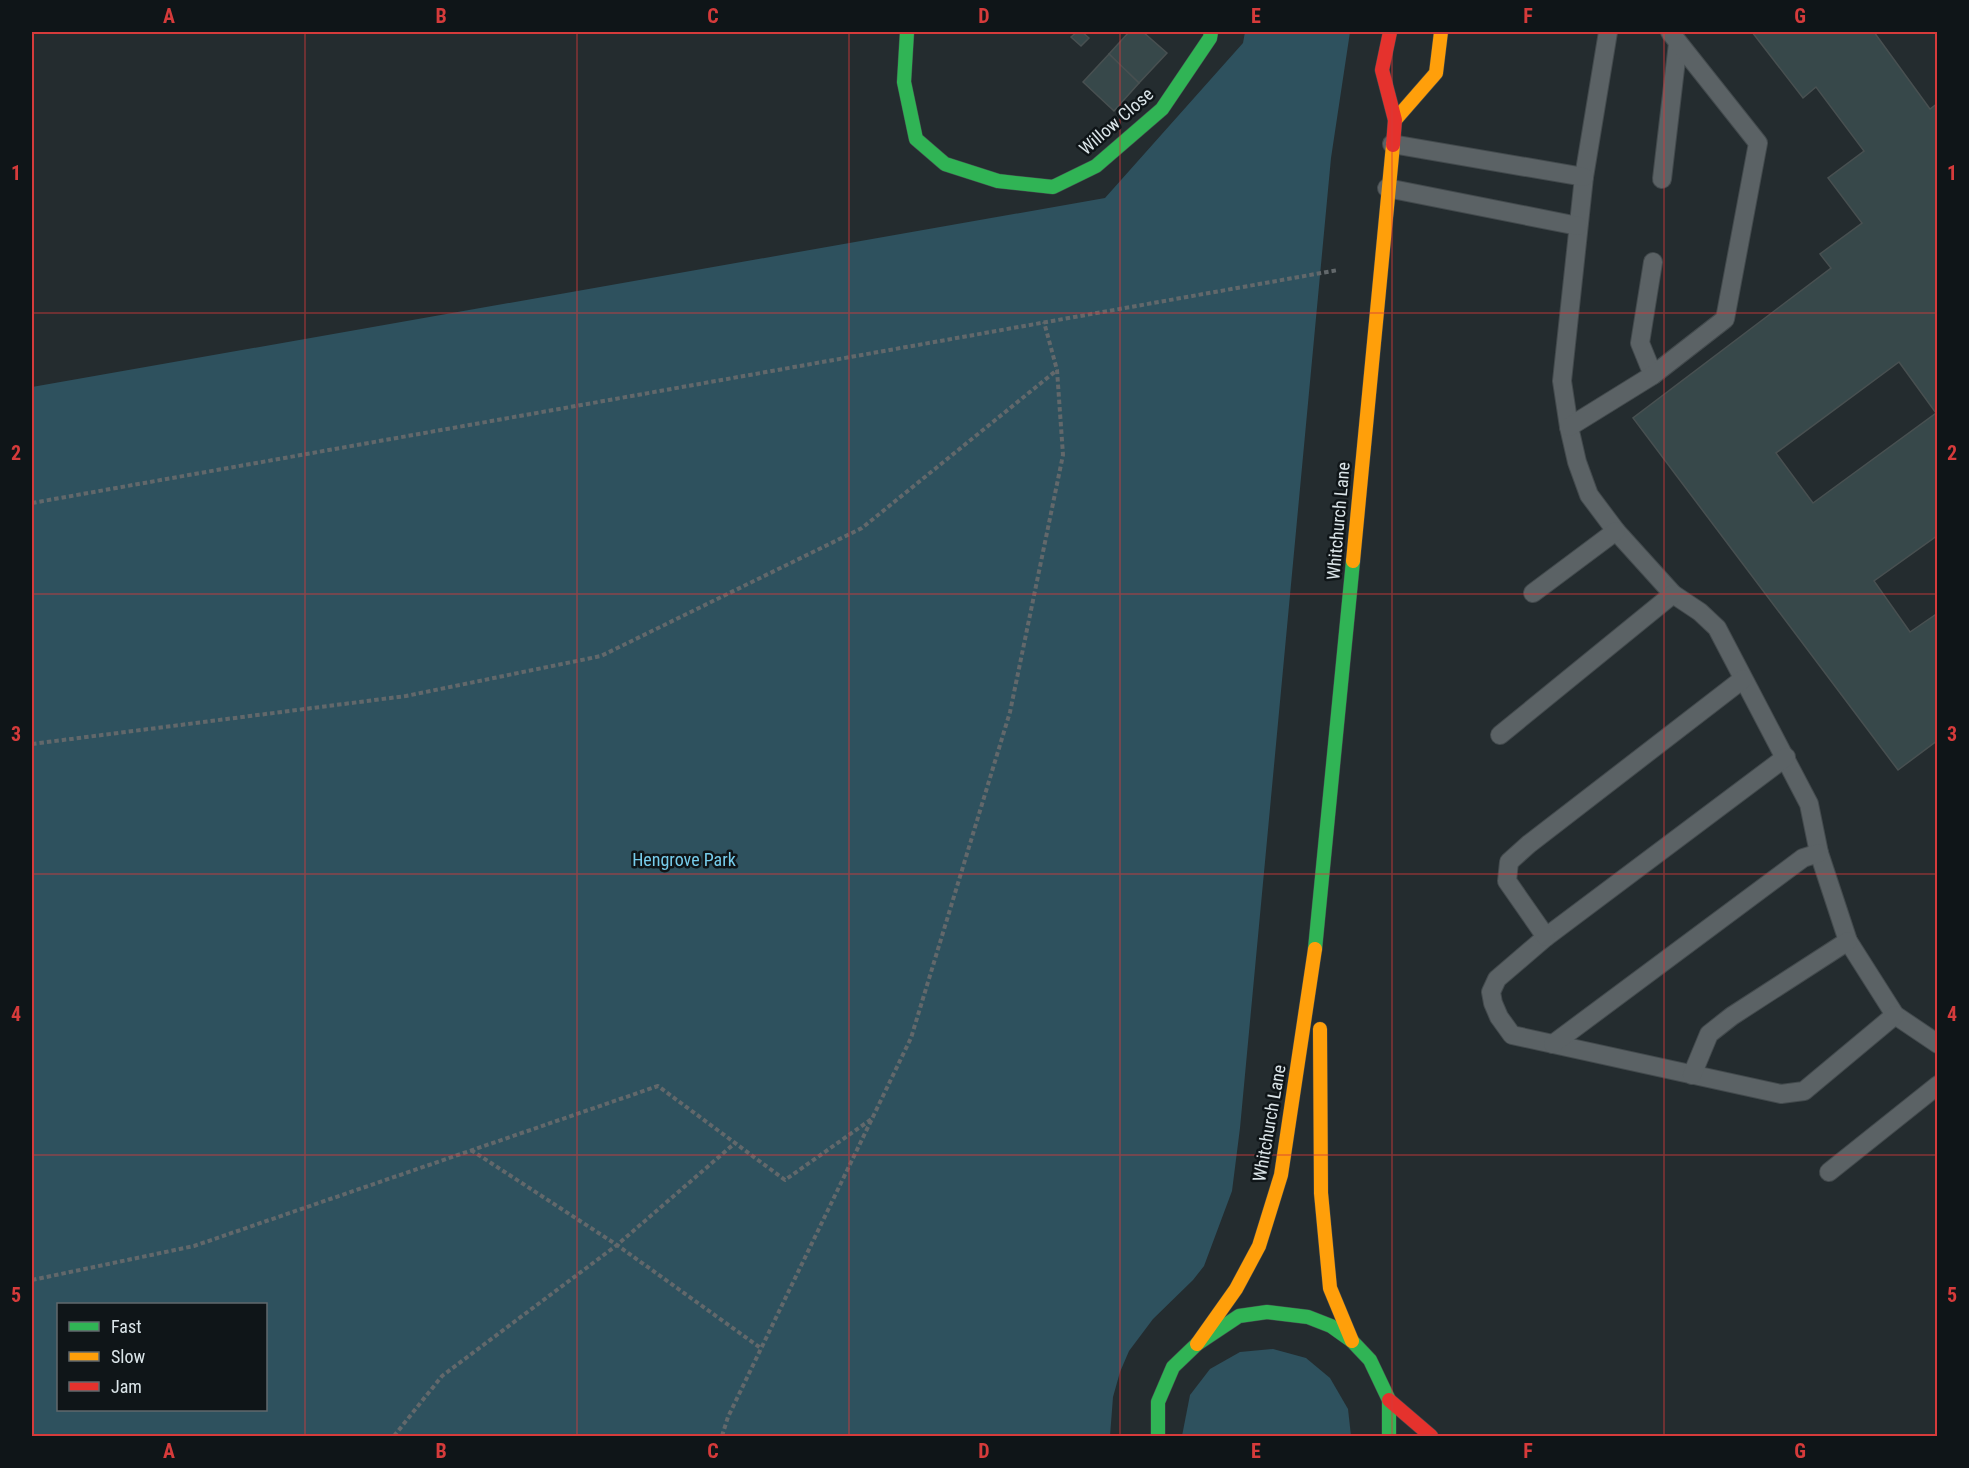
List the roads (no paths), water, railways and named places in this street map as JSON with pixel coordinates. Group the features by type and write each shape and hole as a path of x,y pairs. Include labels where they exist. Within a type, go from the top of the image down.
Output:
{"street":[{"name":"Willow Close","path":"907,32 904,82 916,139 945,164 998,181 1053,187 1096,166 1162,109 1210,38 1211,32"},
{"name":"Whitchurch Lane","path":"1197,1344 1236,1289 1259,1246 1281,1175 1319,925 1395,120 1382,70 1390,32"},
{"path":"1395,120 1436,73 1441,32"},
{"name":"Whitchurch Lane","path":"1319,925 1321,1193 1330,1288 1352,1341"},
{"name":"Whitchurch Lane","path":"1158,1437 1158,1402 1173,1367 1197,1344 1239,1316 1267,1312 1308,1317 1331,1326 1352,1341 1370,1360 1389,1400 1389,1437"},
{"path":"1389,1400 1431,1437"}],"lane":[{"path":"1608,32 1584,177 1562,381 1577,462 1588,495 1616,531 1673,594 1700,612 1717,628 1809,804 1819,853 1848,941 1895,1015 1938,1044"},
{"path":"1662,179 1674,37"},
{"path":"1569,427 1653,375 1725,319 1758,143 1674,37"},
{"path":"1392,144 1584,177"},
{"path":"1387,188 1578,226"},
{"path":"1653,262 1640,343 1653,375"},
{"path":"1533,593 1616,531"},
{"path":"1500,735 1673,594"},
{"path":"1546,937 1507,881 1509,862 1529,844 1743,679"},
{"path":"1786,758 1546,937 1497,979 1491,992 1498,1017 1512,1035 1781,1095 1804,1091 1895,1015"},
{"path":"1553,1044 1803,858 1819,853"},
{"path":"1692,1075 1709,1034 1732,1016 1848,941"},
{"path":"1829,1172 1938,1085"}],"park label":[{"name":"Hengrove Park","path":"684,859"}]}
